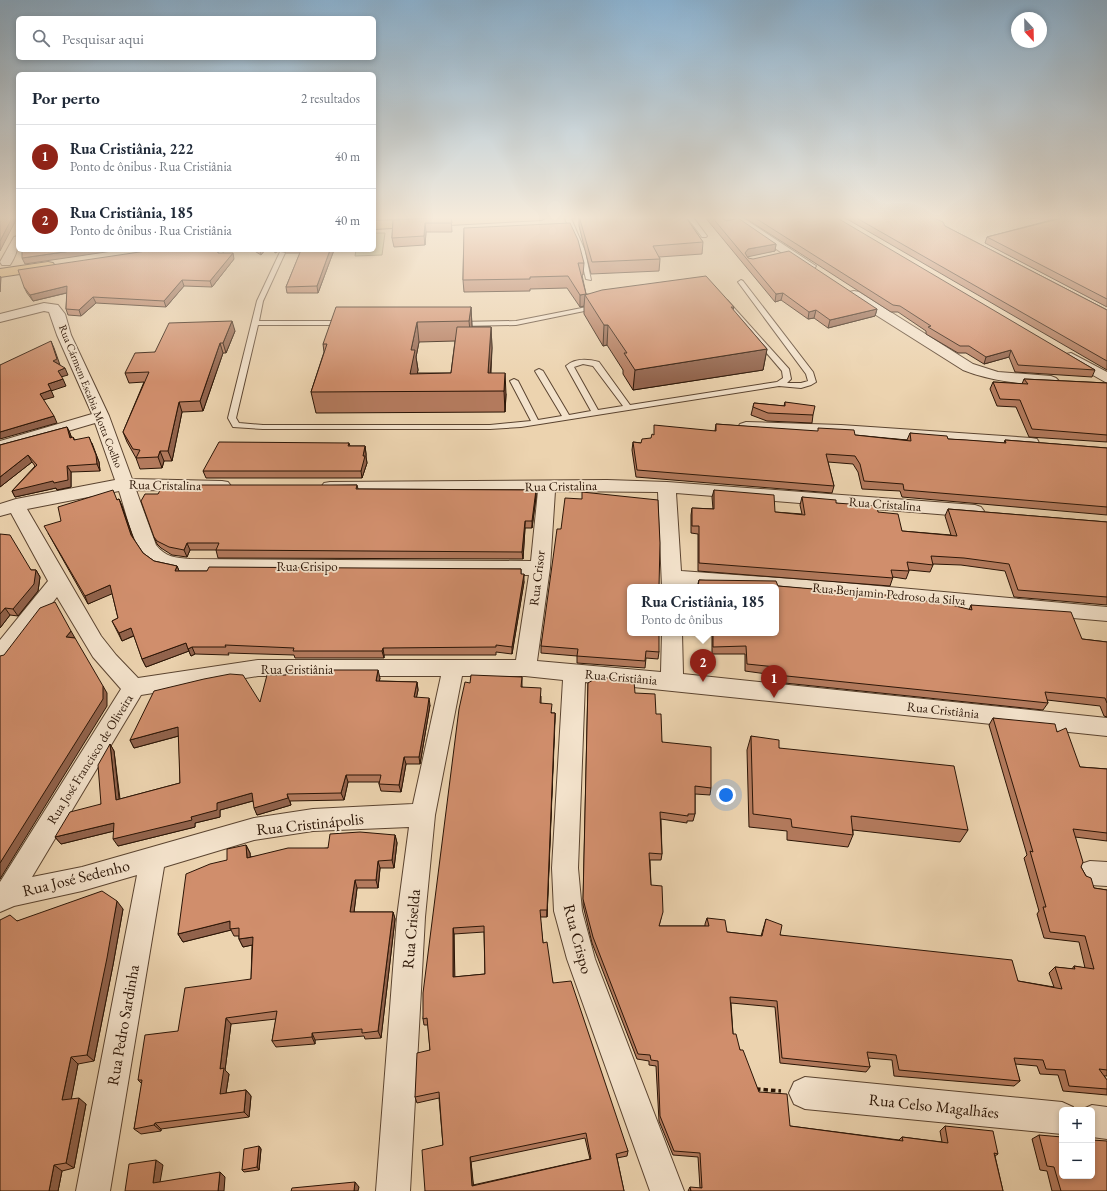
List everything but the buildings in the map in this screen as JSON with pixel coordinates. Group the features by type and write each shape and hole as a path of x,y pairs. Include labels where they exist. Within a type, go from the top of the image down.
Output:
{"street":[{"path":"819,272 823,274"},
{"path":"843,287 955,360 973,370 1001,378 1062,382"},
{"name":"Rua Cármem Escabia Motta Coelho","path":"0,318 44,307 52,308 58,314 58,338 101,416 126,484"},
{"path":"1060,351 1107,378"},
{"path":"1092,384 1107,384"},
{"path":"0,446 101,416"},
{"path":"736,426 873,432 1045,444"},
{"name":"Rua Cristalina","path":"8,508 126,484 240,486"},
{"name":"Rua Crisipo","path":"126,484 147,546 154,557 164,563 190,566 540,568"},
{"name":"Rua Cristalina","path":"310,486 547,487 607,485 667,487 992,513"},
{"name":"Rua Crisor","path":"525,668 540,568 547,487"},
{"path":"667,487 672,582"},
{"name":"Rua José Francisco de Oliveira","path":"4,898 134,687 117,673 89,635 58,583 8,508"},
{"name":"Rua Benjamin Pedroso da Silva","path":"672,582 726,584"},
{"path":"0,655 58,583"},
{"name":"Rua Benjamin Pedroso da Silva","path":"779,586 834,588 1107,614"},
{"path":"672,636 672,681"},
{"name":"Rua Cristiânia","path":"134,687 258,668 525,668 672,681 1107,727"},
{"name":"Rua Criselda","path":"393,1191 411,917 423,815 453,669"},
{"name":"Rua Crispo","path":"574,673 565,868 568,911 581,959 667,1191"},
{"name":"Rua Cristinápolis","path":"153,858 254,829 313,820 423,815"},
{"name":"Rua José Sedenho","path":"4,898 70,882 153,858"},
{"name":"Rua Pedro Sardinha","path":"93,1191 153,858"},
{"name":"Rua Celso Magalhães","path":"806,1093 1059,1118"},
{"path":"1095,1121 1107,1123"}],"lane":[{"path":"274,272 261,299 255,323 232,418 236,425 255,427 490,427 536,423 779,384 809,385 812,382 810,374 741,282"},
{"path":"587,272 589,279"},
{"path":"721,296 786,371 787,379 779,384"},
{"path":"447,324 516,323 602,306"},
{"path":"255,323 352,323"},
{"path":"596,413 572,372 570,366 576,362 590,362 596,364 628,408"},
{"path":"539,371 567,418"},
{"path":"514,381 536,423"}],"path":[{"path":"751,1089 806,1093"}],"place":[{"name":"Rua Cristiânia, 185","path":"703,682"},
{"name":"Rua Cristiânia, 222","path":"774,698"}]}
